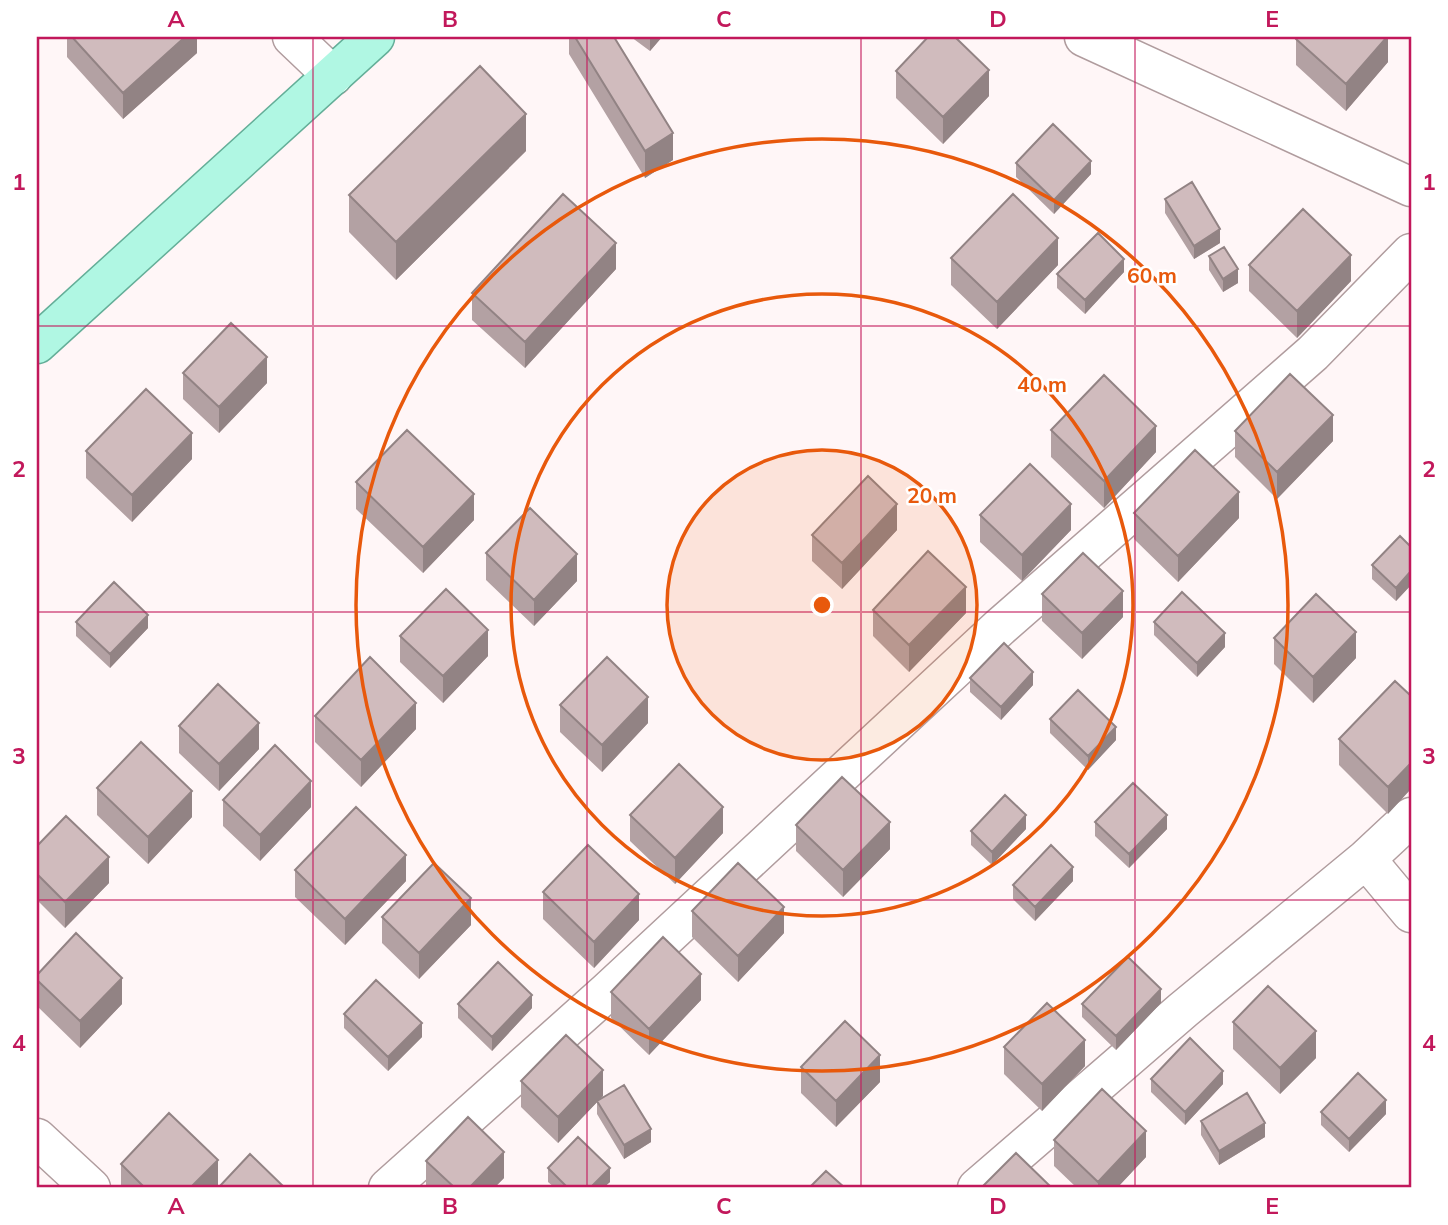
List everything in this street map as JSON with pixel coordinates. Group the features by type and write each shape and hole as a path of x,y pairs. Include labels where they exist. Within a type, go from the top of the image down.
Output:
{"main road":[{"path":"37,344 375,37"}],"street":[{"path":"292,37 332,76"},
{"path":"1084,37 1411,187"},
{"path":"388,1188 607,992 1000,627 1313,353 1411,253"},
{"path":"977,1188 1183,1010 1366,859 1411,817"},
{"path":"1366,859 1411,914"},
{"path":"37,1138 91,1188"}],"building":[{"path":"72,37 185,37 123,93"},
{"path":"575,37 614,37 673,133 645,151"},
{"path":"928,37 955,37 989,70 943,117 896,71"},
{"path":"1387,37 1346,84 1296,39"},
{"path":"480,66 526,114 396,242 349,195"},
{"path":"1053,124 1091,161 1054,200 1016,163"},
{"path":"1192,182 1220,229 1194,246 1165,199"},
{"path":"563,194 616,243 525,342 472,293"},
{"path":"1013,194 1058,238 997,302 951,258"},
{"path":"1303,209 1351,255 1297,311 1249,265"},
{"path":"1098,233 1124,259 1085,300 1057,274"},
{"path":"1224,247 1238,269 1223,279 1209,256"},
{"path":"231,323 267,357 219,407 183,373"},
{"path":"1290,374 1333,415 1277,472 1235,431"},
{"path":"1104,375 1156,426 1104,481 1051,430"},
{"path":"146,389 192,433 132,495 86,451"},
{"path":"407,430 474,494 423,547 356,482"},
{"path":"1195,450 1239,492 1178,556 1134,513"},
{"path":"1030,464 1071,504 1022,555 980,515"},
{"path":"868,476 897,504 842,563 812,535"},
{"path":"530,508 577,554 534,600 486,553"},
{"path":"1400,536 1411,547 1411,571 1396,588 1372,565"},
{"path":"928,551 966,587 909,645 873,610"},
{"path":"1083,553 1123,591 1082,633 1042,594"},
{"path":"114,582 148,615 110,654 76,622"},
{"path":"446,589 488,630 443,676 400,636"},
{"path":"1182,592 1225,633 1197,663 1154,622"},
{"path":"1316,594 1356,632 1313,677 1274,638"},
{"path":"1004,643 1033,672 1001,707 970,678"},
{"path":"370,657 416,703 361,760 315,716"},
{"path":"607,657 648,697 602,745 560,705"},
{"path":"1395,681 1411,696 1411,763 1388,787 1339,739"},
{"path":"218,684 259,723 219,764 179,726"},
{"path":"1078,690 1116,727 1088,756 1050,719"},
{"path":"141,742 192,791 148,837 97,788"},
{"path":"275,745 311,781 260,835 223,800"},
{"path":"679,764 723,807 675,858 630,815"},
{"path":"842,777 890,822 843,870 796,825"},
{"path":"1133,783 1167,815 1129,854 1095,822"},
{"path":"1005,795 1026,815 992,852 971,831"},
{"path":"356,807 406,855 345,919 295,870"},
{"path":"66,816 109,857 65,902 37,874 37,846"},
{"path":"588,845 639,894 594,942 543,892"},
{"path":"1051,845 1073,867 1035,907 1013,885"},
{"path":"434,863 471,898 419,953 382,917"},
{"path":"738,863 784,907 738,956 692,911"},
{"path":"76,933 122,978 80,1021 37,980 37,975"},
{"path":"663,937 701,974 649,1029 611,992"},
{"path":"1128,957 1161,989 1116,1036 1082,1004"},
{"path":"498,962 532,995 492,1037 458,1004"},
{"path":"376,980 422,1023 388,1057 344,1014"},
{"path":"1268,986 1316,1031 1280,1068 1233,1022"},
{"path":"1047,1003 1085,1040 1042,1084 1004,1047"},
{"path":"845,1021 880,1055 836,1101 801,1067"},
{"path":"566,1035 603,1070 558,1117 521,1081"},
{"path":"1190,1038 1223,1071 1185,1112 1151,1079"},
{"path":"1358,1073 1386,1100 1349,1139 1321,1112"},
{"path":"624,1085 651,1129 624,1145 597,1101"},
{"path":"1102,1089 1146,1131 1098,1182 1054,1140"},
{"path":"1247,1093 1265,1123 1219,1151 1201,1121"},
{"path":"169,1113 218,1160 190,1188 145,1188 121,1164"},
{"path":"468,1117 504,1152 469,1188 455,1188 426,1161"},
{"path":"578,1137 610,1168 590,1188 568,1188 548,1168"},
{"path":"1016,1153 1052,1188 981,1188"},
{"path":"250,1154 285,1188 218,1188"},
{"path":"826,1171 845,1188 809,1188"}]}
